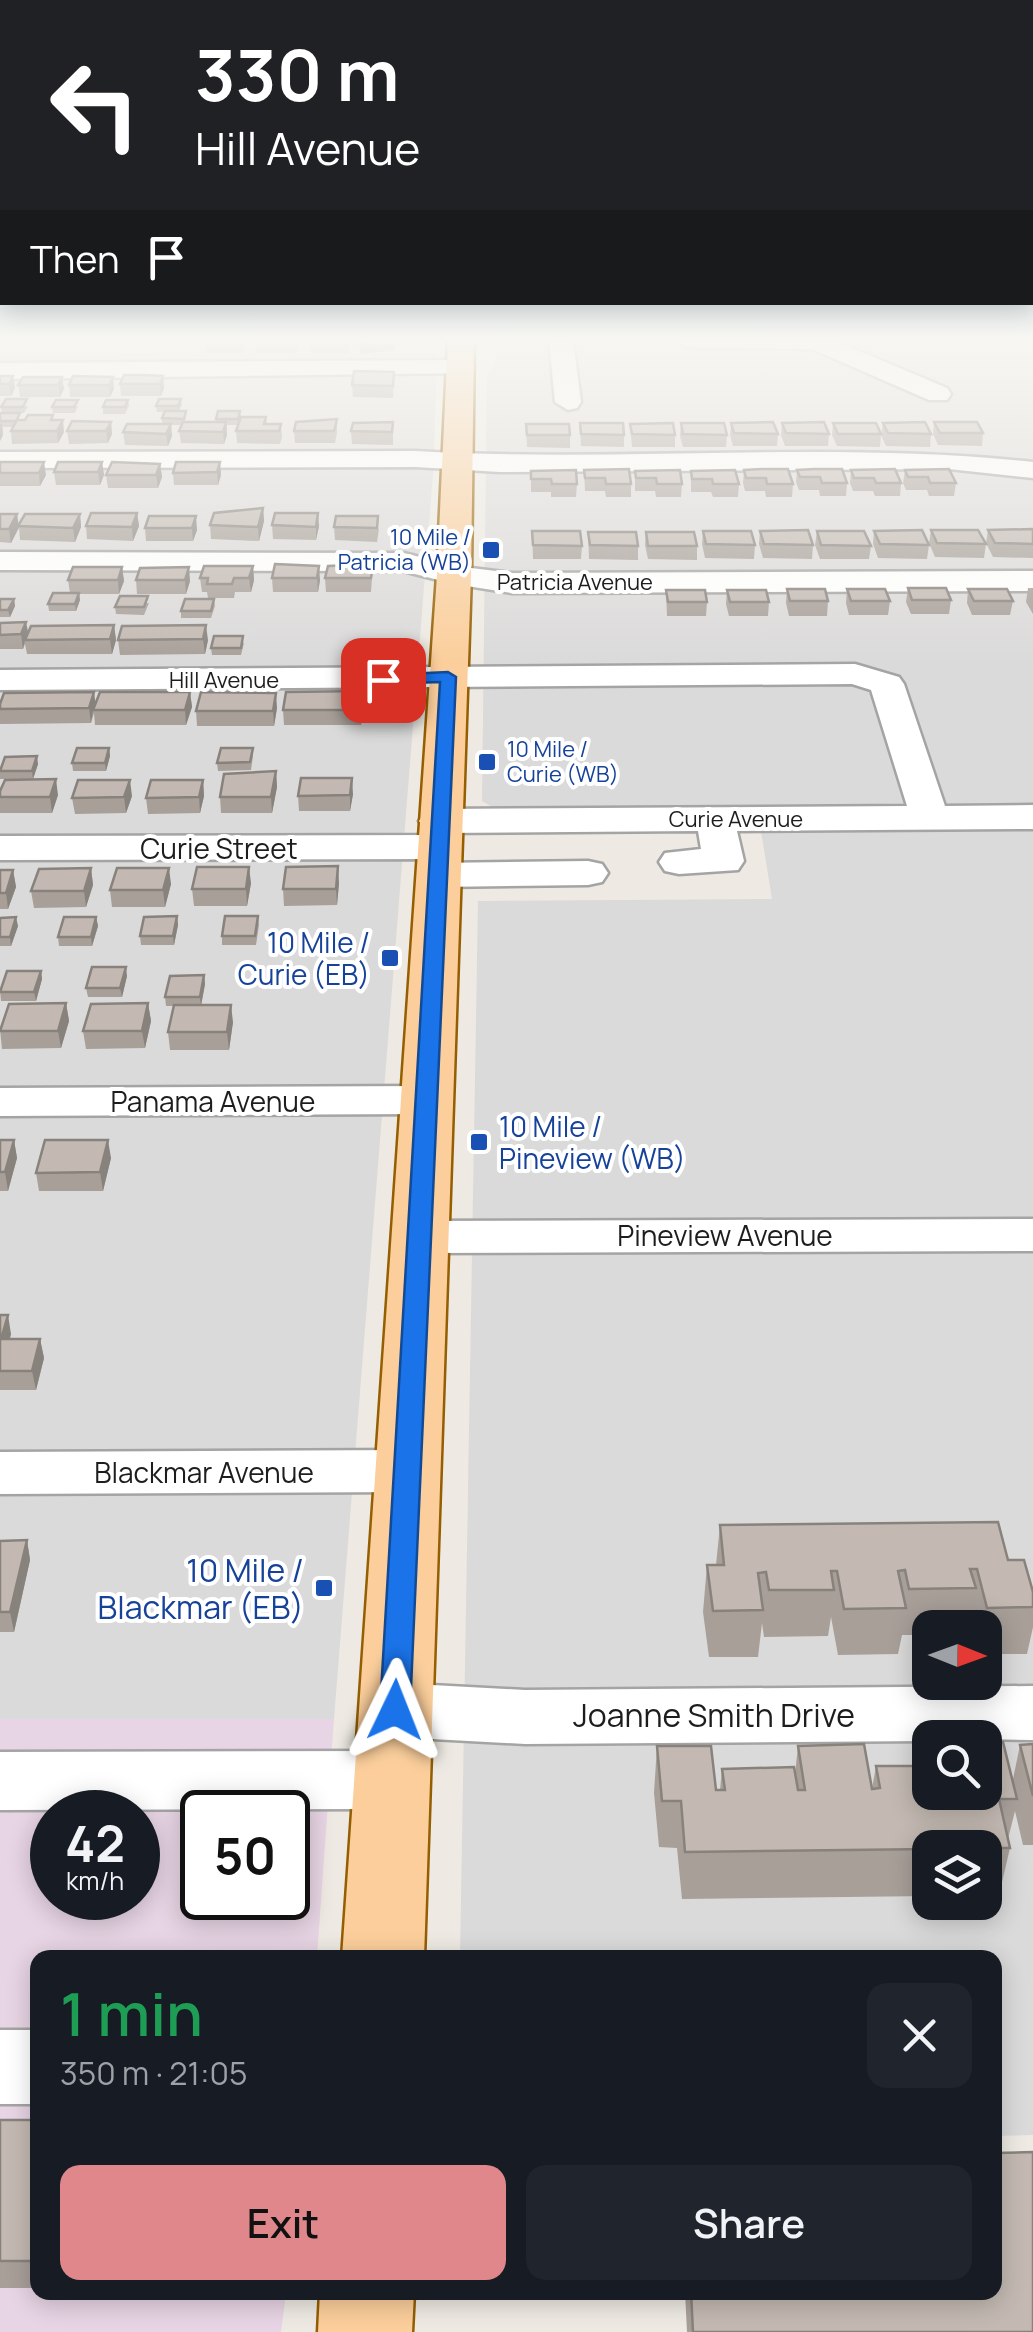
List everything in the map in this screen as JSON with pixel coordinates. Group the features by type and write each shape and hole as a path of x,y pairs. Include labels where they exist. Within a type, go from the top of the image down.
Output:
{"main road":[{"path":"383,1950 458,449"},
{"path":"365,2332 367,2300"}],"street":[{"path":"0,460 950,462 1033,470"},
{"name":"Patricia Avenue","path":"0,561 404,562 454,575 512,583 1033,580"},
{"name":"Hill Avenue","path":"0,680 855,674 887,684 930,818"},
{"name":"Curie Avenue","path":"438,848 714,819 1033,817"},
{"path":"680,862 724,861 714,819"},
{"name":"Curie Street","path":"0,848 438,848"},
{"path":"438,848 588,872"},
{"name":"Panama Avenue","path":"0,1102 426,1100"},
{"name":"Pineview Avenue","path":"418,1237 1033,1234"},
{"name":"Blackmar Avenue","path":"0,1473 407,1471"},
{"name":"Joanne Smith Drive","path":"395,1710 525,1716 1033,1713"},
{"path":"0,1781 391,1780"},
{"path":"0,2067 30,2067"}],"shaded area":[{"path":"0,449 434,449 334,1719 0,1719"},
{"path":"486,449 1033,449 1033,2135 1002,2136 1002,1950 460,1950 478,901 772,899 758,813 497,810 482,801"},
{"path":"0,1719 334,1719 318,1950 30,1950 30,2300 285,2300 281,2332 0,2332"}],"building":[{"path":"0,462 44,462 39,473 0,473"},
{"path":"58,462 102,462 98,472 54,472"},
{"path":"112,462 160,464 156,475 106,475"},
{"path":"176,462 220,462 217,472 173,473"},
{"path":"629,469 631,484 606,484 605,478 585,478 584,470"},
{"path":"788,469 793,484 767,484 766,478 746,478 744,470"},
{"path":"842,469 847,483 822,483 820,477 800,477 797,470"},
{"path":"895,469 901,483 854,478 851,470"},
{"path":"949,469 956,483 930,483 928,477 908,477 905,470"},
{"path":"576,470 577,484 531,479 531,471"},
{"path":"680,470 682,484 657,484 656,478 636,478 635,471"},
{"path":"735,470 739,484 692,479 691,471"},
{"path":"263,508 258,527 210,525 214,513"},
{"path":"91,513 137,513 132,527 86,526"},
{"path":"275,513 318,513 316,527 272,525"},
{"path":"0,514 17,514 9,529 0,529"},
{"path":"25,514 80,514 73,528 18,526"},
{"path":"149,516 196,516 192,528 145,528"},
{"path":"336,516 378,516 377,528 334,527"},
{"path":"1033,529 1033,544 995,543 988,530"},
{"path":"808,530 813,545 764,544 760,531"},
{"path":"922,530 929,545 880,544 874,531"},
{"path":"931,530 978,530 986,544 937,543"},
{"path":"532,531 580,531 582,546 533,545"},
{"path":"703,531 751,531 755,545 706,544"},
{"path":"817,531 864,531 871,546 821,545"},
{"path":"588,532 636,532 638,546 590,545"},
{"path":"646,532 694,532 697,546 648,546"},
{"path":"275,564 319,566 317,578 272,578"},
{"path":"373,564 371,578 325,578 328,566"},
{"path":"204,566 253,566 249,578 234,578 232,584 207,584 208,578 200,578"},
{"path":"73,567 122,567 118,580 68,580"},
{"path":"189,567 185,580 136,580 140,568"},
{"path":"908,588 946,588 951,600 912,600"},
{"path":"787,589 825,589 828,601 790,601"},
{"path":"847,589 885,589 890,601 851,601"},
{"path":"968,589 1007,589 1013,601 974,601"},
{"path":"666,590 705,590 707,602 668,602"},
{"path":"727,590 766,590 769,602 730,602"},
{"path":"53,593 79,593 75,604 48,604"},
{"path":"120,596 148,596 144,607 115,607"},
{"path":"0,599 14,599 8,610 0,610"},
{"path":"185,599 214,599 211,611 181,611"},
{"path":"26,622 21,634 0,635 0,623"},
{"path":"114,625 110,639 25,640 31,626"},
{"path":"206,625 203,639 118,640 122,626"},
{"path":"214,636 243,636 241,648 211,648"},
{"path":"363,691 360,710 283,710 286,692"},
{"path":"94,692 89,708 0,709 4,693"},
{"path":"100,692 190,692 185,710 93,710"},
{"path":"201,692 276,693 273,711 196,711"},
{"path":"77,748 109,748 105,763 72,763"},
{"path":"221,748 253,748 250,762 217,763"},
{"path":"37,756 32,771 0,771 5,757"},
{"path":"276,771 271,797 220,797 224,774"},
{"path":"301,778 352,778 350,795 298,796"},
{"path":"56,779 50,797 0,797 5,780"},
{"path":"78,780 130,780 124,797 72,798"},
{"path":"151,780 203,780 199,797 146,798"},
{"path":"338,866 336,889 283,889 286,867"},
{"path":"197,867 249,867 246,889 192,889"},
{"path":"91,868 84,891 31,891 39,869"},
{"path":"117,868 169,868 163,890 110,890"},
{"path":"0,870 13,870 6,893 0,893"},
{"path":"177,916 173,936 140,936 144,917"},
{"path":"225,916 258,916 255,936 222,936"},
{"path":"16,917 10,937 0,937 0,918"},
{"path":"64,917 96,917 91,937 58,937"},
{"path":"92,967 126,967 120,988 86,988"},
{"path":"7,971 41,971 34,992 0,992"},
{"path":"204,975 200,997 165,997 170,976"},
{"path":"66,1003 58,1031 0,1031 9,1004"},
{"path":"148,1003 142,1031 83,1031 91,1004"},
{"path":"174,1005 231,1005 227,1032 168,1032"},
{"path":"0,1140 14,1140 5,1172 0,1172"},
{"path":"45,1140 108,1140 100,1172 36,1173"},
{"path":"0,1315 8,1315 1,1339 40,1339 32,1371 0,1371"},
{"path":"998,1522 1008,1560 1024,1560 1033,1607 987,1608 977,1569 970,1569 976,1588 909,1589 905,1570 898,1571 906,1608 844,1609 837,1571 831,1571 834,1590 769,1590 766,1572 758,1573 763,1610 713,1611 707,1565 724,1565 720,1525"},
{"path":"27,1540 10,1612 0,1612 0,1541"},
{"path":"1002,1742 1003,1742 1017,1799 1002,1799"},
{"path":"864,1744 872,1789 880,1788 876,1766 912,1766 912,1810 1001,1810 1010,1848 1002,1848 1002,1830 912,1830 912,1849 685,1852 681,1801 662,1801 657,1746 711,1746 716,1790 725,1790 722,1769 794,1767 798,1790 805,1790 798,1746"},
{"path":"1033,1744 1033,1796 1020,1745"},
{"path":"0,2120 30,2120 30,2261 0,2261"},
{"path":"1033,2152 1033,2332 693,2332 691,2300 1002,2300 1002,2153"}],"place":[{"name":"10 Mile / Patricia (WB)","path":"491,550"},
{"name":"10 Mile / Curie (WB)","path":"487,762"},
{"name":"10 Mile / Curie (EB)","path":"390,958"},
{"name":"10 Mile / Pineview (WB)","path":"479,1142"},
{"name":"10 Mile / Blackmar (EB)","path":"324,1588"}],"route":[{"path":"383,680 448,677 395,1710"}]}
